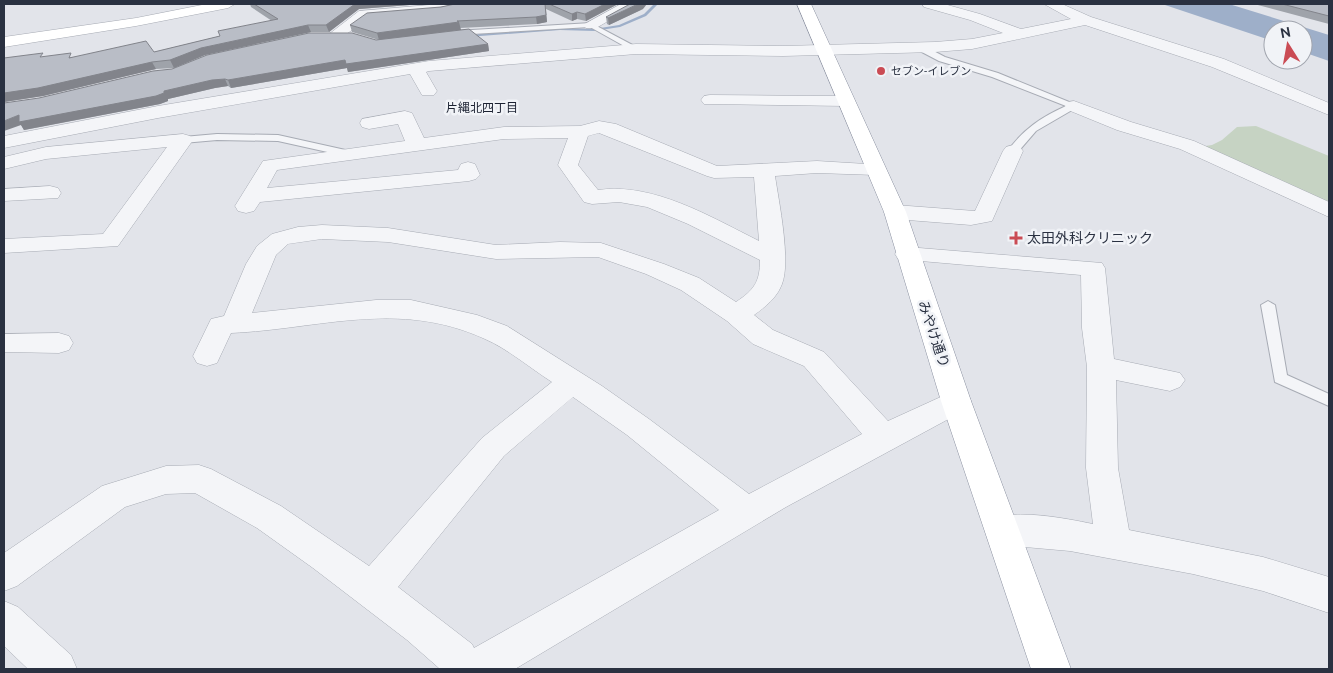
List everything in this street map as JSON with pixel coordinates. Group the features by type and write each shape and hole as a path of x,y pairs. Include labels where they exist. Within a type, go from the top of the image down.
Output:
{"main road":[{"path":"4,42 136,22 228,4"},
{"name":"みやけ通り","path":"804,4 895,212 956,401 1051,669"}],"street":[{"path":"335,36 364,14 442,8 459,4"},
{"path":"591,25 631,4"},
{"path":"929,4 988,21 1017,33"},
{"path":"950,10 964,4"},
{"path":"1051,4 1086,20 1212,61 1329,110"},
{"path":"183,140 46,153 4,163 8,141 383,80 415,68 636,49 825,51 921,48 972,44 1086,20"},
{"path":"415,68 428,91"},
{"path":"710,100 846,101"},
{"path":"1074,106 1124,126 1187,145 1329,210"},
{"path":"369,123 405,117 416,145"},
{"path":"468,168 469,174 249,201 270,165 504,133 580,132 599,127 609,128 714,172 817,167 876,169"},
{"path":"580,132 568,164 592,196 619,195 640,198 670,209 772,256"},
{"path":"7,248 110,241 183,140"},
{"path":"895,212 971,218 984,216 1013,150"},
{"path":"736,315 760,297 770,282 772,256 764,170"},
{"path":"4,195 50,193"},
{"path":"234,324 258,264 266,251 280,239 322,232 388,235 496,252 560,249 601,250 655,269 690,284 736,315 763,337 814,359 883,437"},
{"path":"907,254 1093,268 1096,328 1102,367 1102,468 1113,543"},
{"path":"207,356 221,325 376,309 411,309 467,321 497,333 638,427 747,512"},
{"path":"4,343 58,343"},
{"path":"1102,367 1170,380"},
{"path":"372,591 493,447 572,382"},
{"path":"476,669 747,512 883,437 956,401"},
{"path":"4,574 114,496 166,480 199,479 269,517 421,626 458,658 462,669"},
{"path":"1003,530 1052,532 1113,543 1263,574 1329,595"},
{"path":"4,620 57,669"}],"lane":[{"path":"448,34 591,25 636,49"},
{"path":"921,48 942,59 995,75 1074,106"},
{"path":"1013,150 1022,136 1034,126 1074,106"},
{"path":"183,140 217,137 278,138 350,154"},
{"path":"1268,305 1280,378 1329,400"}],"green space":[{"path":"1256,126 1329,156 1329,207 1202,151 1199,147 1212,145 1222,140 1237,127"}],"water":[{"path":"1162,4 1229,4 1281,20 1263,20 1263,38"},
{"path":"1313,30 1329,35 1329,61 1313,55"}],"building":[{"path":"254,4 355,4 326,25 308,25 201,48 170,60 152,62 38,88 4,93 4,58 43,53 40,57 71,53 69,58 146,41 154,52 220,36 218,31 278,19"},
{"path":"455,4 545,4 546,15 457,21 459,22 377,33 350,25 367,13 441,7"},
{"path":"549,4 605,4 585,14 577,12 572,14"},
{"path":"630,4 638,4 608,18 606,17"},
{"path":"1282,4 1329,4 1329,16"},
{"path":"469,29 488,44 346,64 345,60 228,80 212,80 164,91 164,93 156,96 19,122 19,115 4,121 4,103 39,98 153,71 172,69 207,55 309,33 352,33 376,40"}],"waterway":[{"path":"467,36 560,29 594,30 620,26 645,15 656,4"}],"place":[{"name":"セブン-イレブン","path":"881,71"},
{"name":"太田外科クリニック","path":"1016,238"}],"district":[{"name":"片縄北四丁目","path":"482,108"}]}
